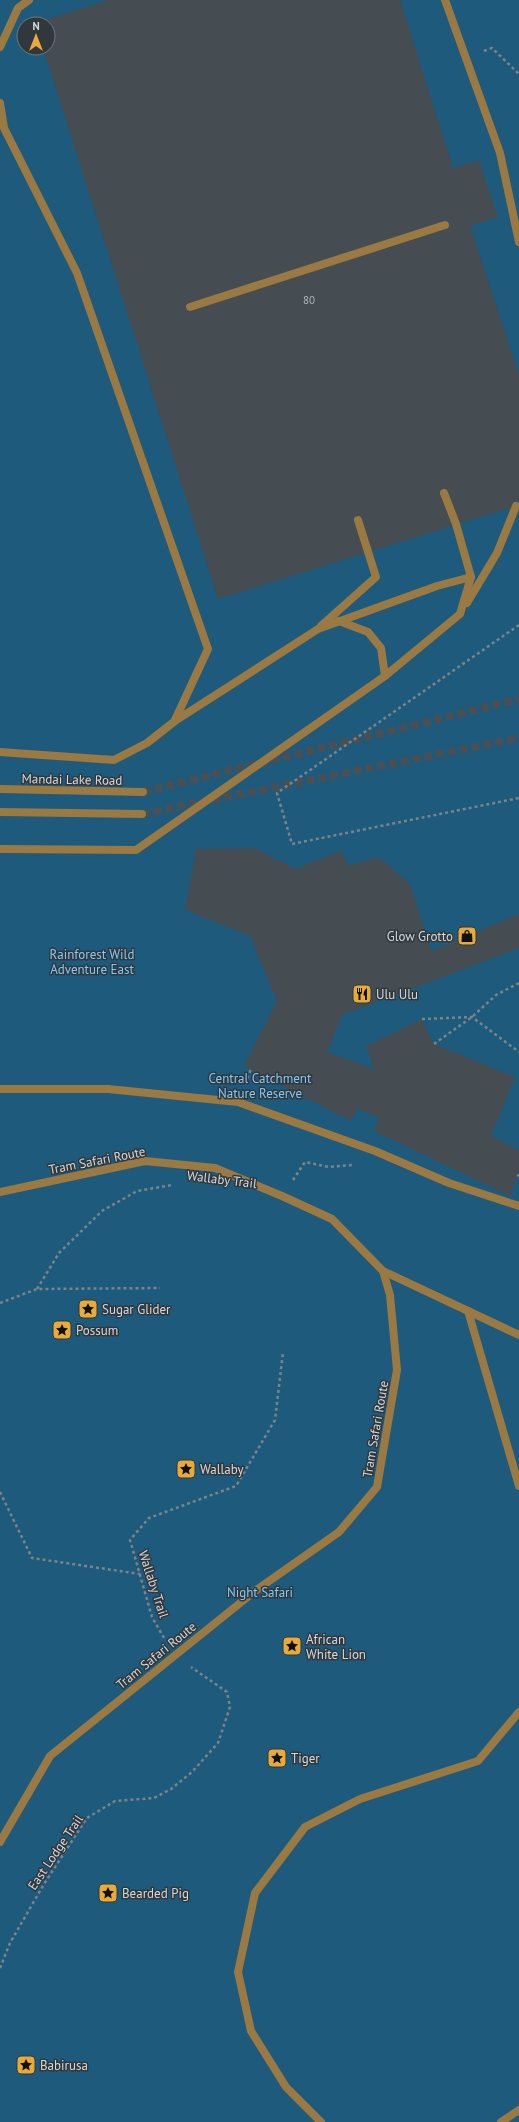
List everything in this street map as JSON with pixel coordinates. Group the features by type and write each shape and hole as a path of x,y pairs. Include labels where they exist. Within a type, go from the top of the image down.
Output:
{"street":[{"path":"0,47 18,8 29,0"},
{"path":"445,0 500,153 519,242"},
{"path":"0,103 4,128 77,273 208,649 175,721"},
{"path":"190,307 445,225"},
{"path":"444,493 472,578 460,614"},
{"path":"0,849 136,850 385,676 460,614 497,553 516,506"},
{"path":"0,752 114,760 147,743 175,721 318,629 376,577 358,520"},
{"path":"318,629 437,586 472,578"},
{"path":"340,621 368,632 381,648 385,676"},
{"name":"Mandai Lake Road","path":"0,789 143,792"},
{"path":"0,812 142,814"},
{"path":"0,1089 108,1089 238,1102 375,1151 449,1183 519,1206"},
{"name":"Tram Safari Route","path":"0,1192 145,1161 215,1168 282,1196 332,1219 383,1271 390,1295 397,1370 377,1486 339,1532 255,1591 50,1756 0,1842"},
{"path":"383,1271 519,1335"},
{"path":"468,1311 519,1486"},
{"path":"321,2122 286,2087 251,2031 238,1972 255,1893 305,1827 360,1799 478,1761 519,1712"},
{"path":"501,2122 519,2110"}],"path":[{"path":"482,52 492,48 519,74"},
{"path":"519,625 277,793 292,844 519,798"},
{"path":"434,1044 472,1017 496,995 519,983"},
{"path":"422,1019 472,1017 519,1052"},
{"path":"282,1196 305,1162 329,1167 359,1165 375,1151"},
{"name":"Wallaby Trail","path":"37,1289 59,1253 102,1212 137,1191 180,1184"},
{"path":"0,1303 37,1289 160,1288"},
{"name":"Wallaby Trail","path":"174,1656 152,1617 130,1540 150,1518 236,1486 275,1420 283,1352"},
{"path":"0,1492 32,1558 140,1574"},
{"name":"East Lodge Trail","path":"0,1968 10,1943 44,1884 87,1818 115,1801 154,1798 171,1789 192,1772 218,1743 230,1707 227,1692 174,1656"}],"green space":[{"name":"Central Catchment Nature Reserve","path":"0,0 519,0 519,2122 0,2122"}],"building":[{"path":"108,0 400,0 453,168 479,160 498,217 470,226 519,375 519,505 218,599 46,56 56,56 56,16"},
{"path":"255,848 295,869 341,851 348,866 379,857 410,884 431,951 519,914 519,948 342,1015 327,1052 374,1069 366,1046 422,1019 434,1044 515,1077 491,1136 519,1150 519,1170 510,1196 374,1131 379,1118 357,1108 351,1121 244,1066 277,1001 250,936 185,910 196,849"}],"tunnel":[{"path":"143,792 519,699"},
{"path":"142,814 519,738"}],"place":[{"name":"Glow Grotto","path":"467,936"},
{"name":"Ulu Ulu","path":"362,994"},
{"name":"Sugar Glider","path":"88,1309"},
{"name":"Possum","path":"62,1330"},
{"name":"Wallaby","path":"186,1469"},
{"name":"African White Lion","path":"292,1646"},
{"name":"Tiger","path":"277,1758"},
{"name":"Bearded Pig","path":"108,1893"},
{"name":"Babirusa","path":"26,2065"}],"park label":[{"name":"Rainforest Wild Adventure East","path":"92,962"},
{"name":"Night Safari","path":"260,1592"}]}
